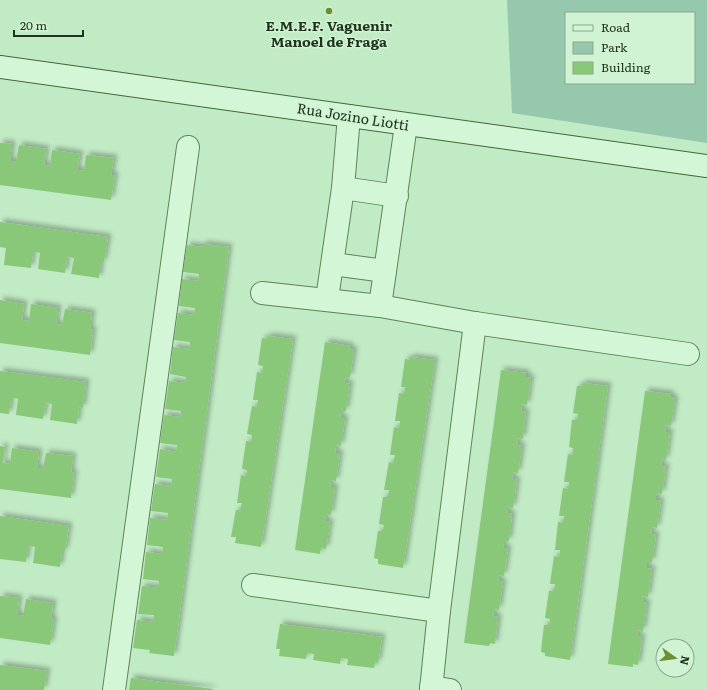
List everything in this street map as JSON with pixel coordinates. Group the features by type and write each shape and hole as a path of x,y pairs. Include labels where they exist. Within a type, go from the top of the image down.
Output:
{"street":[{"name":"Rua Jozino Liotti","path":"0,67 707,166"},
{"path":"327,300 343,188 349,116"},
{"path":"380,306 406,125"},
{"path":"114,690 188,147"},
{"path":"343,188 397,196"},
{"path":"333,264 386,271"},
{"path":"262,294 380,306 475,323 688,354"},
{"path":"437,689 439,611 475,323"},
{"path":"253,585 439,611"}],"green space":[{"path":"507,0 707,0 707,143 512,113"}],"building":[{"path":"0,143 12,144 10,161 16,161 19,145 46,149 44,165 50,166 52,150 80,154 77,170 84,171 86,155 114,158 111,175 115,175 111,200 0,185"},
{"path":"0,222 108,237 104,262 101,261 99,278 71,274 74,258 67,257 65,273 38,269 40,253 36,252 33,252 31,268 4,265 6,248 0,247"},
{"path":"203,244 229,247 174,656 149,653 150,650 133,648 137,620 153,622 154,619 154,615 138,614 142,586 158,588 159,581 143,579 146,552 162,554 163,547 147,545 150,518 167,520 168,513 151,511 155,484 171,486 172,479 156,477 160,449 176,452 177,445 160,443 164,415 180,417 181,414 181,411 165,409 169,381 185,383 186,377 170,374 173,347 189,349 190,342 174,340 178,313 194,315 195,308 179,306 182,279 198,281 199,274 183,272 187,245 203,247"},
{"path":"0,300 24,304 22,320 29,321 31,304 58,308 56,324 62,325 65,309 92,313 90,329 93,330 90,355 0,343"},
{"path":"268,336 293,339 261,547 235,543 236,537 231,537 236,510 240,510 242,503 237,503 241,475 246,476 247,470 242,469 246,441 251,442 252,438 252,435 247,434 252,406 257,407 258,400 253,400 257,372 262,373 263,366 258,365 262,338 267,339"},
{"path":"325,342 350,346 349,349 354,350 350,377 346,377 344,383 350,384 346,411 341,411 340,418 345,418 341,446 336,445 335,453 340,453 336,481 331,480 330,487 335,487 331,515 326,514 325,521 330,522 326,549 321,548 320,554 295,550"},
{"path":"410,357 435,360 403,568 378,564 378,559 374,558 378,531 383,531 384,525 379,524 383,497 388,497 389,490 384,490 389,462 393,463 395,455 390,455 394,427 399,428 400,421 395,421 399,393 404,394 405,387 401,387 405,359 410,360"},
{"path":"501,370 526,373 526,377 531,378 527,405 522,404 521,411 526,412 523,439 518,438 517,445 522,446 518,473 513,472 512,479 517,480 513,508 508,507 507,513 512,514 509,541 504,541 503,548 508,548 504,576 499,575 498,581 503,582 499,610 494,609 493,616 498,617 495,644 490,643 489,646 464,643"},
{"path":"0,371 86,382 83,408 79,407 77,424 50,420 52,404 46,403 43,419 16,415 18,399 15,398 11,398 9,414 0,413"},
{"path":"583,383 608,386 570,660 545,656 545,653 541,652 544,625 549,625 550,619 545,618 549,591 554,591 555,584 550,584 554,556 559,557 560,550 555,550 558,522 563,523 564,516 559,516 563,488 568,489 569,482 564,482 568,454 573,455 573,448 569,447 572,420 578,420 578,414 573,413 577,386 582,386"},
{"path":"645,391 671,394 670,397 675,399 671,426 666,425 665,432 670,432 666,460 662,459 661,466 666,467 662,494 657,493 656,496 656,500 661,501 657,528 652,527 651,534 656,535 652,562 647,562 647,568 652,569 648,597 643,596 642,602 647,603 643,631 638,630 637,636 642,637 638,665 633,664 633,667 608,664"},
{"path":"0,446 5,447 3,463 10,464 12,448 39,452 37,468 43,469 46,453 73,456 71,472 74,473 71,498 0,489"},
{"path":"0,516 69,526 65,551 62,551 60,567 33,563 35,547 28,546 26,562 0,559"},
{"path":"0,596 19,598 17,615 23,616 26,599 53,603 51,619 54,620 50,645 0,638"},
{"path":"280,624 382,637 378,663 375,662 374,668 347,665 348,659 341,658 340,664 313,660 314,654 307,653 306,659 279,656 280,649 276,649"},
{"path":"0,665 47,671 44,690 0,690"},
{"path":"131,678 213,689 213,690 129,690"}],"place":[{"name":"E.M.E.F. Vaguenir Manoel de Fraga","path":"329,11"}]}
